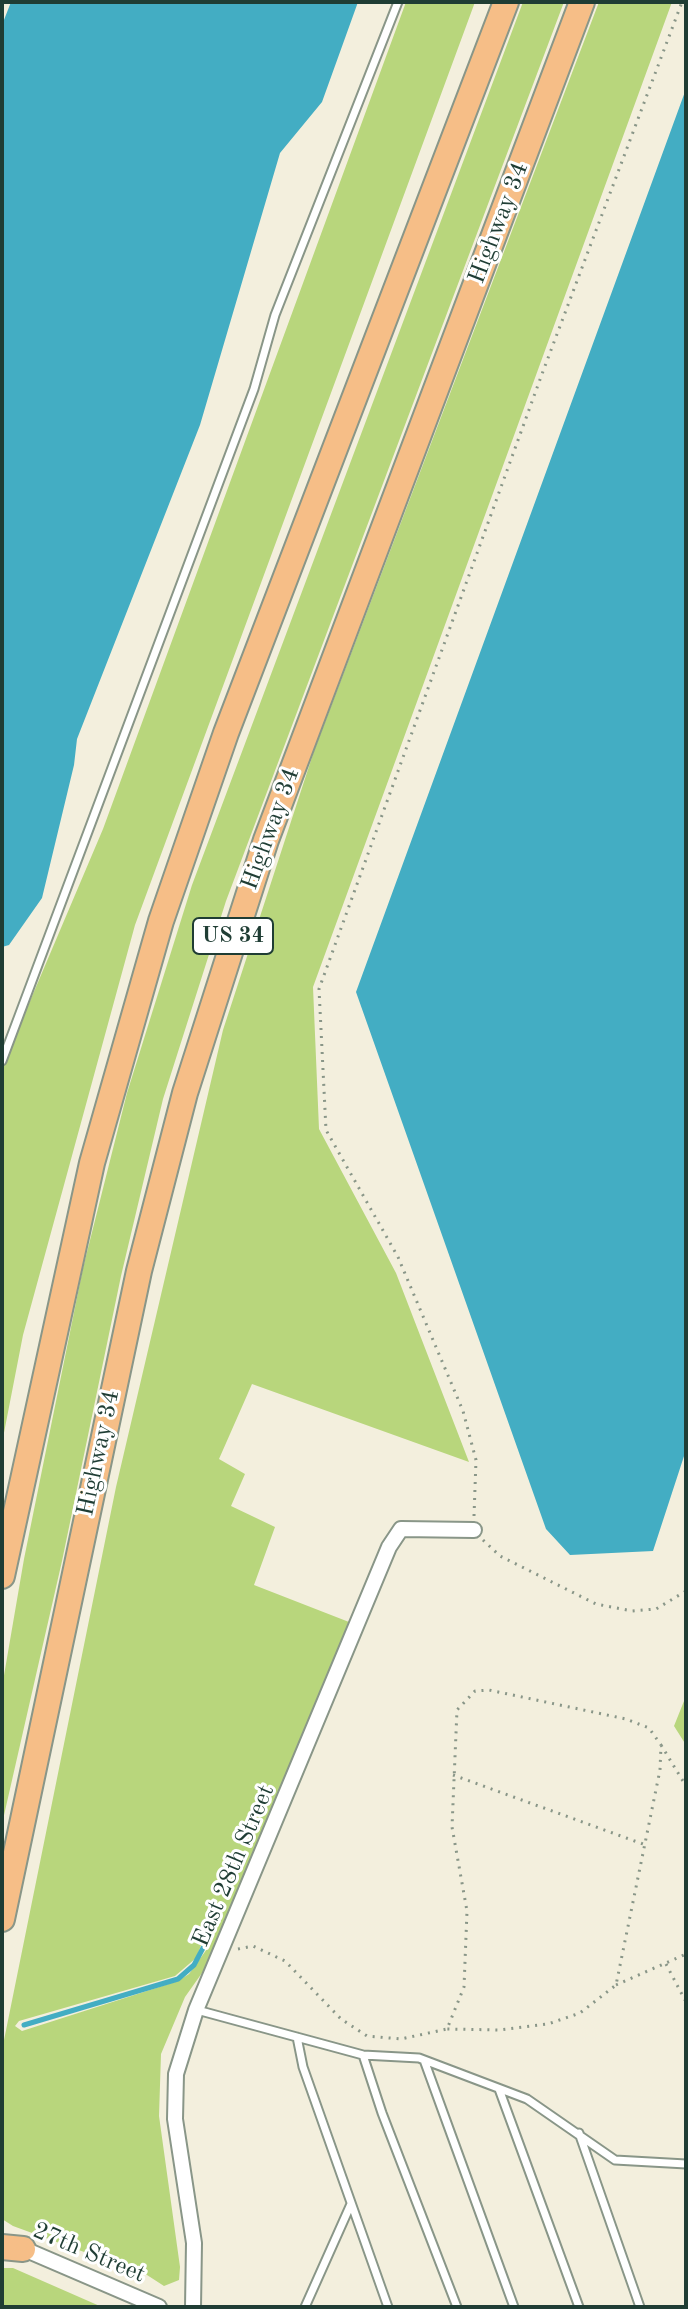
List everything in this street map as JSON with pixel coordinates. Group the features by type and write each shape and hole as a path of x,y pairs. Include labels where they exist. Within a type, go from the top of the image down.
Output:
{"highway":[{"name":"US 34","path":"2,1576 92,1163 161,921 232,718 506,2"},
{"name":"Highway 34","path":"2,1919 139,1271 189,1079 266,840 582,2"}],"street":[{"name":"East 28th Street","path":"193,2307 194,2243 175,2119 176,2074 197,2010 389,1547 401,1529 474,1530"},
{"name":"27th Street","path":"9,2245 159,2307"}],"lane":[{"path":"2,1061 5,1045 254,389 275,315 398,2"},
{"path":"197,2010 363,2055 424,2060 527,2099 615,2160 686,2164"},
{"path":"297,2037 303,2067 388,2307"},
{"path":"363,2055 382,2113 457,2307"},
{"path":"424,2060 514,2307"},
{"path":"499,2089 579,2307"},
{"path":"579,2133 640,2307"},
{"path":"305,2307 351,2204"}],"path":[{"path":"682,2 542,374 319,989 326,1130 398,1257 463,1411 476,1460 474,1530 500,1556 596,1604 632,1611 656,1609 686,1591"},
{"path":"447,2029 464,1987 467,1911 452,1827 457,1710 475,1691 489,1690 626,1719 649,1728 686,1786"},
{"path":"616,1985 660,1770 661,1745"},
{"path":"453,1775 643,1844"},
{"path":"223,1952 253,1946 285,1961 341,2019 367,2036 401,2039 447,2029 499,2030 548,2024 580,2013 616,1985 686,1954"},
{"path":"666,1964 686,2002"}],"green space":[{"path":"406,2 475,2 135,925 23,1335 2,1443 2,1067 103,829"},
{"path":"523,2 564,2 226,901 163,1099 121,1276 62,1561 2,1824 2,1687 24,1559 83,1268 127,1093 192,885"},
{"path":"599,2 672,2 313,987 319,1129 396,1273 469,1462 252,1384 219,1459 245,1474 231,1506 275,1527 254,1585 349,1622 214,1956 185,1997 161,2054 159,2116 180,2267 179,2280 164,2286 147,2275 13,2226 2,2219 2,2050 116,1487 223,1030 314,751","holes":["210,1923 216,1926 207,1949 189,1974 178,1981 22,2031 15,2026 19,2021 175,1976 196,1958"]},
{"path":"686,1696 686,1745 674,1726"},
{"path":"2,2268 13,2268 102,2307 2,2307"}],"water":[{"path":"11,2 358,2 322,102 280,153 200,425 77,739 74,765 42,898 9,945 2,947 2,25"},
{"path":"686,89 686,1450 653,1551 570,1555 546,1529 356,992"}],"waterway":[{"path":"24,2025 178,1979 194,1965 213,1929"}]}
